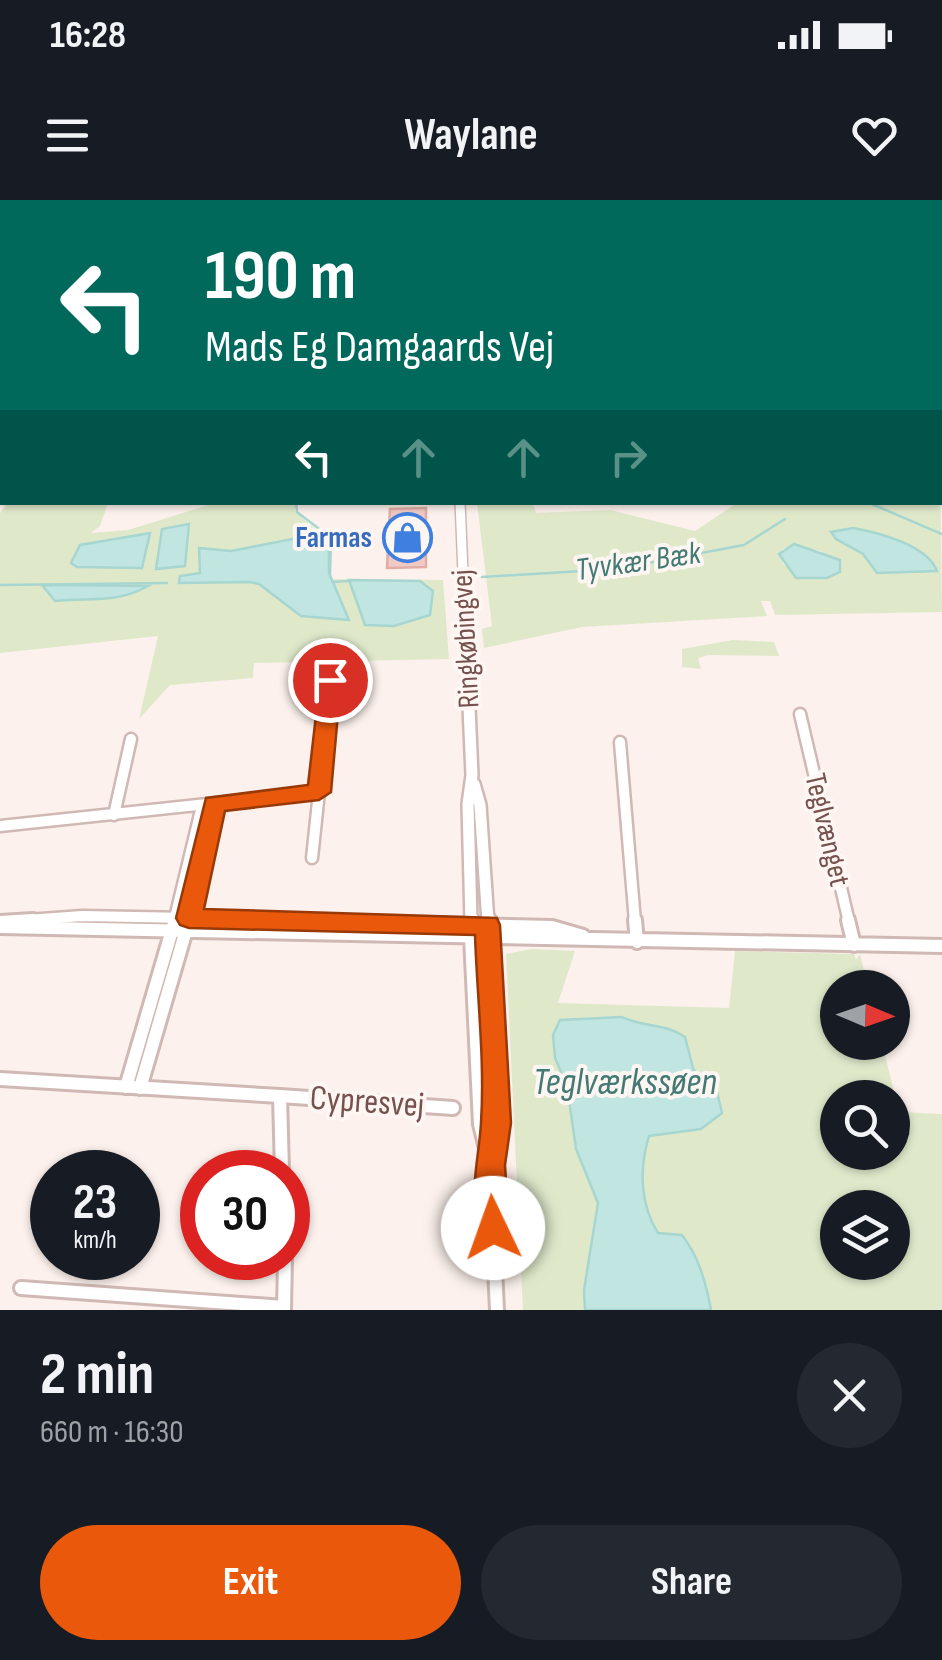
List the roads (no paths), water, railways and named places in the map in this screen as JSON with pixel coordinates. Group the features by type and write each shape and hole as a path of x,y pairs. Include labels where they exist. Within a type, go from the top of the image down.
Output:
{"street":[{"name":"Ringkøbingvej","path":"460,505 472,775 468,804 470,930 480,1124 490,1165"},
{"path":"312,858 330,680"},
{"name":"Teglvænget","path":"800,714 854,945"},
{"path":"114,814 132,739"},
{"path":"620,742 637,942"},
{"name":"Ringkøbingvej","path":"472,775 480,804 488,932 496,1123 490,1165 496,1310"},
{"path":"0,826 319,792"},
{"path":"133,1088 180,925 208,805"},
{"path":"0,924 470,930 637,942 942,946"},
{"name":"Cypresvej","path":"0,1079 453,1108"},
{"name":"Cypresvej","path":"280,1096 281,1150"},
{"path":"21,1288 284,1309 285,1280"}],"water":[{"path":"189,524 185,566 156,569 162,529"},
{"path":"853,528 913,547 937,571 877,573 863,554 831,532"},
{"path":"150,533 142,568 77,567 71,563 80,545"},
{"path":"323,533 329,538 329,573 349,620 301,616 259,584 250,582 179,583 180,576 200,573 199,548 231,551"},
{"path":"794,544 840,560 840,572 827,578 796,578 779,554"},
{"path":"349,580 420,581 433,591 430,615 394,626 365,625"},
{"path":"42,585 148,586 114,598 55,601"},
{"name":"Teglværkssøen","path":"622,1017 685,1037 699,1079 715,1083 722,1113 701,1129 649,1136 643,1173 652,1222 658,1233 682,1235 688,1243 701,1271 711,1310 585,1310 584,1290 598,1203 576,1149 567,1086 555,1058 553,1035 560,1020"}],"waterway":[{"path":"296,505 297,512 331,538 330,577"},
{"name":"Tyvkær Bæk","path":"874,505 942,534"},
{"name":"Tyvkær Bæk","path":"482,577 616,569 744,545 785,519"},
{"name":"Tyvkær Bæk","path":"332,582 349,581"},
{"name":"Tyvkær Bæk","path":"0,585 167,583"}],"place":[{"name":"Farmas","path":"407,538"}]}
